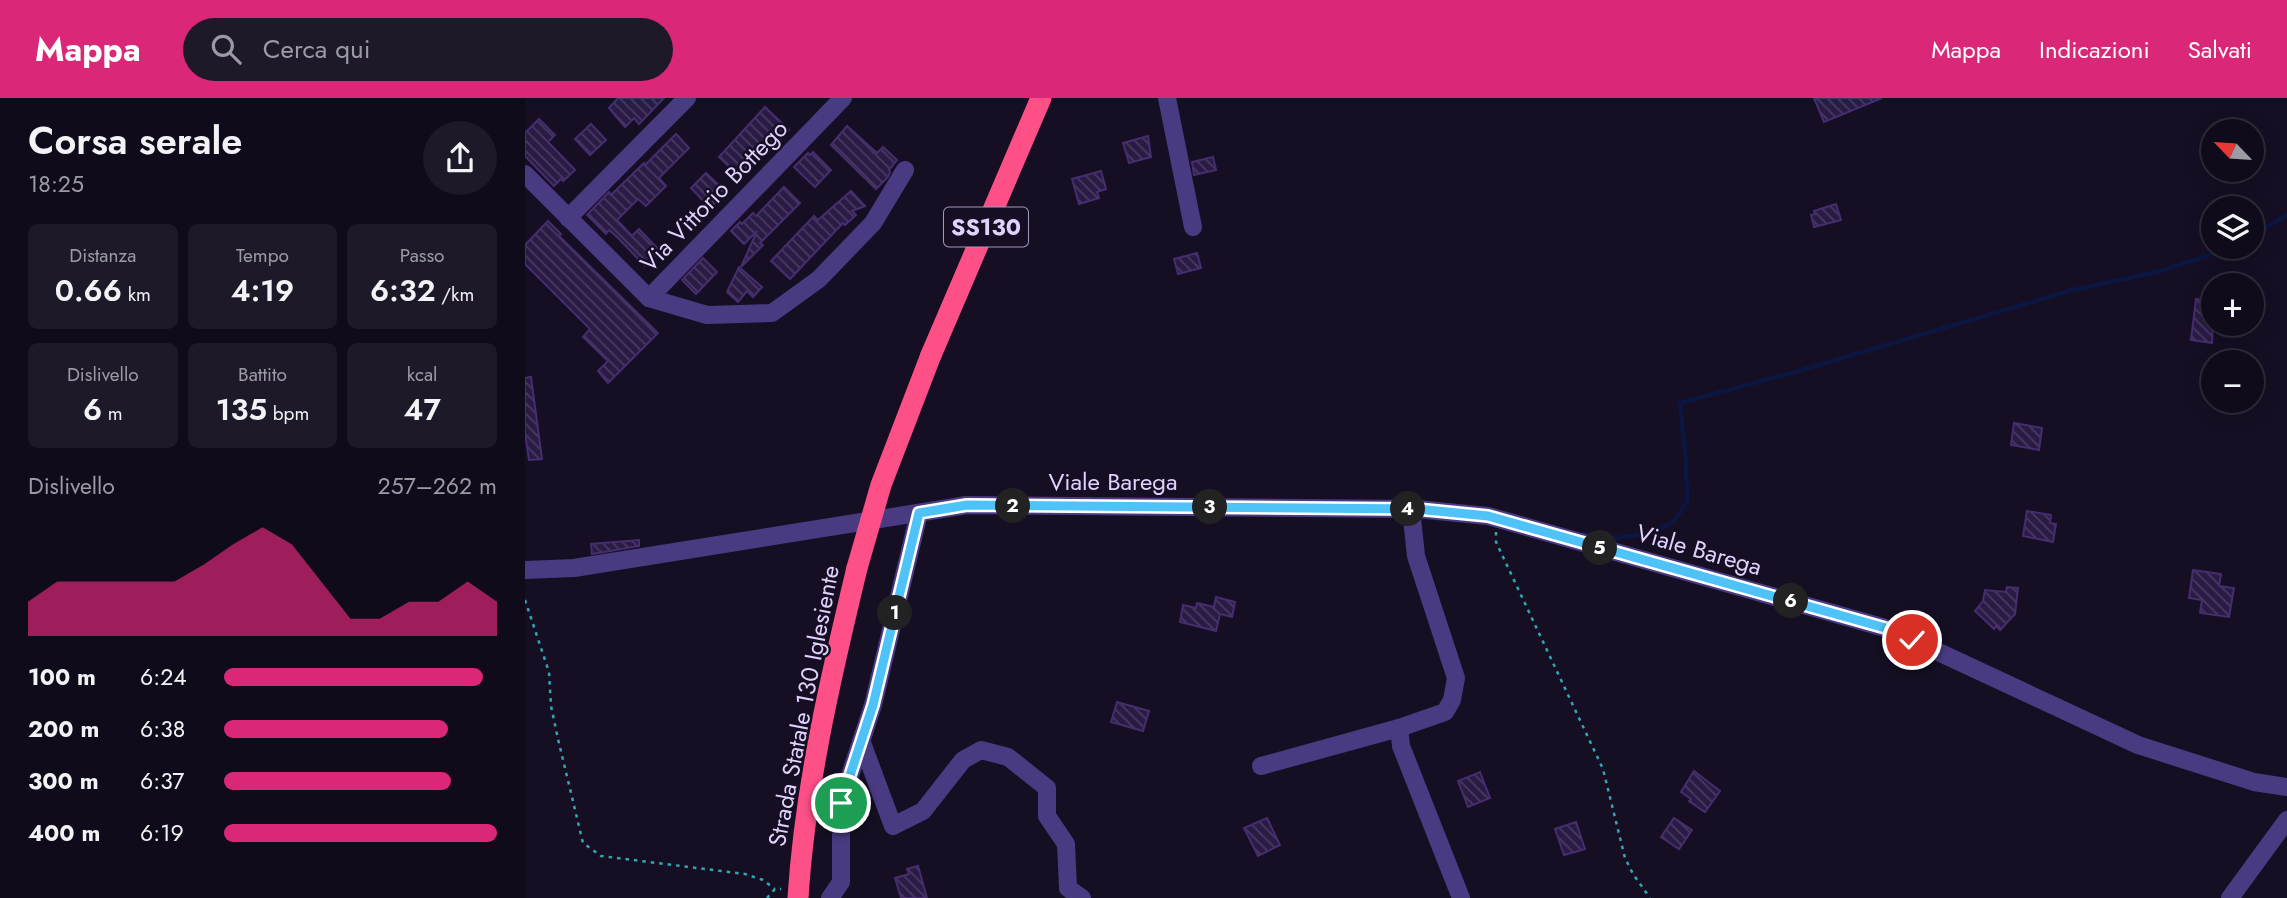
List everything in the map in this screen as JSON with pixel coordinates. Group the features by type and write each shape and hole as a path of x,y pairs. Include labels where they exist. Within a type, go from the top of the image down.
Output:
{"highway":[{"name":"Strada Statale 130 Iglesiente","path":"798,898 814,768 832,675 866,532 897,441 931,355 1041,98"}],"street":[{"path":"568,218 687,98"},
{"name":"Via Vittorio Bottego","path":"649,298 843,98"},
{"path":"1167,98 1193,226"},
{"path":"525,174 649,298 707,316 772,313 819,279 873,223 905,170"},
{"name":"Viale Barega","path":"525,570 574,568 967,505 1411,509 1494,518 1889,629 2138,745 2254,782 2287,787"},
{"path":"1261,765 1399,728 1445,712 1452,699 1455,678 1416,556 1411,509"},
{"path":"830,898 841,882 841,803 862,743 919,513"},
{"path":"1399,728 1401,746 1461,898"},
{"path":"862,743 893,827 923,811 963,760 981,750 1008,757 1047,788 1047,816 1066,844 1068,888 1082,898"},
{"path":"2230,898 2287,820"}],"path":[{"path":"1494,518 1496,542 1603,769 1625,858 1650,898"},
{"path":"525,600 549,673 551,706 583,843 601,856 745,874 763,880 775,889"}],"building":[{"path":"618,98 664,98 639,124 634,118 625,127 609,108"},
{"path":"1814,98 1882,98 1824,122"},
{"path":"765,107 789,130 774,147 770,143 739,176 719,157"},
{"path":"539,119 555,135 548,142 575,170 554,186 525,156 525,133"},
{"path":"591,124 606,140 590,155 575,139"},
{"path":"847,126 877,153 883,147 897,160 889,170 888,177 876,189 831,145"},
{"path":"676,134 689,148 659,178 666,186 646,206 638,199 617,220 632,236 639,229 660,251 645,266 616,236 609,230 606,234 587,215 609,192 611,195"},
{"path":"1148,136 1151,157 1129,163 1123,143"},
{"path":"813,152 831,170 815,187 794,167 808,153 810,155"},
{"path":"1213,157 1216,170 1194,175 1192,162"},
{"path":"1101,171 1106,189 1097,192 1099,198 1079,204 1072,179"},
{"path":"706,173 726,192 710,208 691,188"},
{"path":"784,187 800,203 760,243 763,245 741,267 757,231 744,244 731,231 753,213 756,216"},
{"path":"851,191 865,206 852,211 856,215 845,225 843,223 790,279 771,261 814,216 818,220"},
{"path":"1836,204 1841,220 1814,227 1811,215 1815,214 1814,211"},
{"path":"548,221 561,234 559,236 658,333 608,383 598,371 608,361 583,337 590,329 525,264 525,245"},
{"path":"1197,253 1201,268 1178,274 1174,259"},
{"path":"703,258 717,272 696,294 682,280"},
{"path":"739,267 762,287 753,297 747,291 738,302 727,292"},
{"path":"2196,299 2201,300 2201,336 2212,336 2212,343 2191,340"},
{"path":"531,377 542,459 529,460 525,433 525,378"},
{"path":"2014,423 2042,428 2039,450 2011,445"},
{"path":"2027,511 2051,515 2050,523 2056,524 2053,542 2023,536"},
{"path":"639,540 639,546 592,554 591,544"},
{"path":"2193,570 2221,574 2219,586 2234,588 2229,617 2200,613 2202,600 2189,598"},
{"path":"2007,587 2018,588 2015,614 2000,630 1996,626 1994,629 1975,611 1983,601 1985,590 2006,592"},
{"path":"1216,597 1235,602 1232,617 1220,614 1216,631 1180,622 1183,605 1196,608 1197,603 1214,607"},
{"path":"1117,702 1149,711 1143,731 1111,722"},
{"path":"1694,771 1720,791 1705,812 1681,792"},
{"path":"1480,772 1490,798 1468,807 1458,781"},
{"path":"1267,818 1280,845 1258,856 1244,828"},
{"path":"1674,818 1692,830 1679,849 1661,837"},
{"path":"1576,822 1585,849 1564,855 1555,829"},
{"path":"918,866 927,898 901,898 895,878 909,874 907,869"}],"waterway":[{"path":"2264,229 2287,215"},
{"path":"1583,534 1616,538 1654,533 1674,521 1687,502 1680,403 2069,291 2161,271 2201,258"}],"route":[{"path":"841,803 873,705 919,513 967,505 1417,509 1488,516 1889,629 1912,640"}]}
